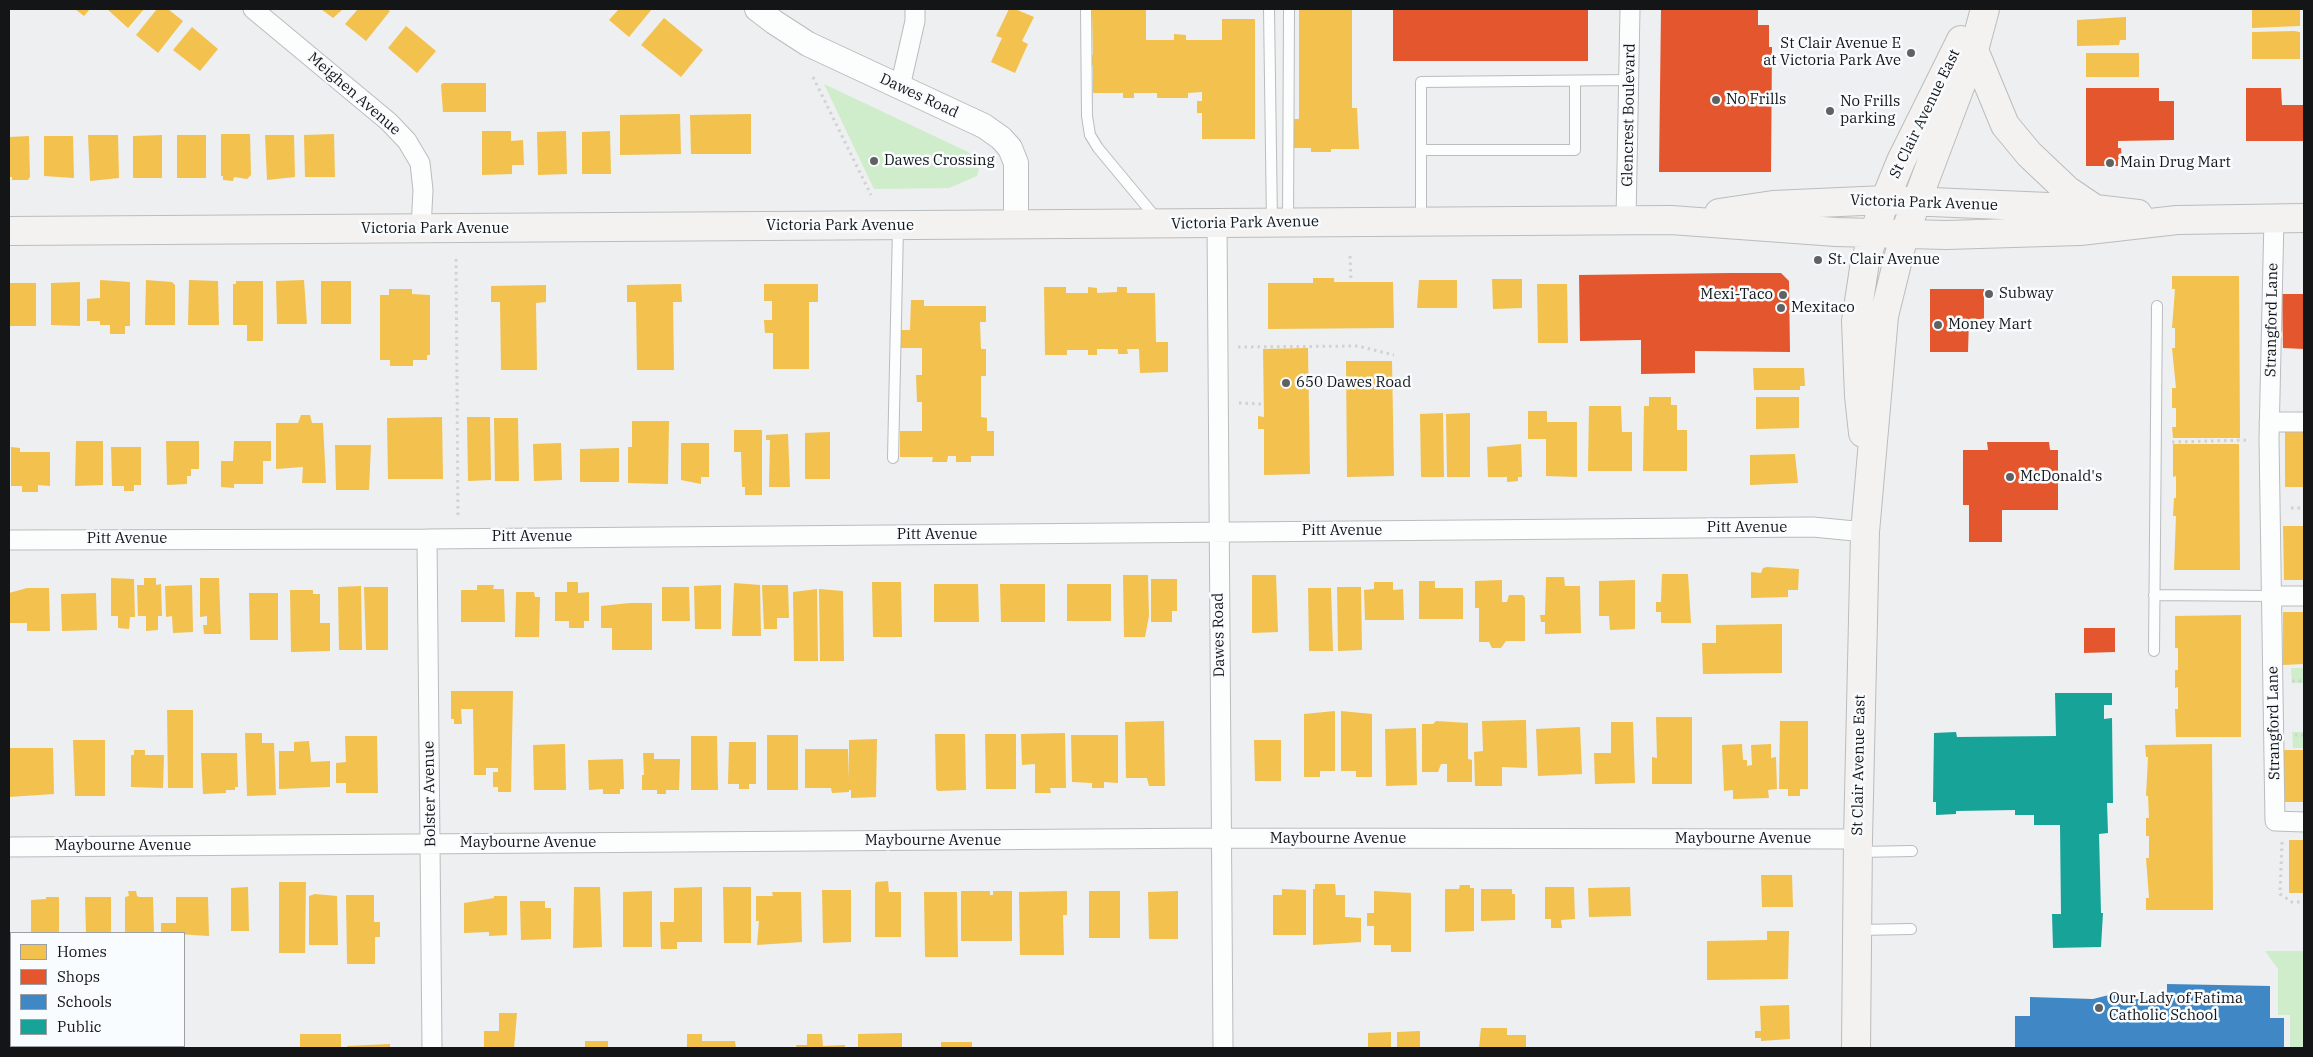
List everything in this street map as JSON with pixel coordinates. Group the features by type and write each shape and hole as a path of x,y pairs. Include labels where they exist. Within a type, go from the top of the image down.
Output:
{"main road":[{"name":"St Clair Avenue East","path":"1856,1048 1858,845 1865,532 1884,316 1904,235 1974,50 1983,14"},
{"name":"St Clair Avenue East","path":"1868,482 1858,396 1856,321 1865,262 1885,200 1905,152 1964,35 1983,14"},
{"path":"1974,50 2005,125 2029,154 2066,190 2095,209"},
{"name":"Victoria Park Avenue","path":"1671,220 1773,205 1885,200 2095,209 2177,220"},
{"name":"Victoria Park Avenue","path":"9,231 1671,220 1904,235 2080,231 2177,220 2304,218"}],"street":[{"name":"Meighen Avenue","path":"254,9 389,122 412,147 420,163 423,190 421,229"},
{"name":"Dawes Road","path":"757,9 808,44 984,126 1005,141 1014,156 1017,168 1016,225"},
{"path":"900,87 915,21 915,9"},
{"name":"Glencrest Boulevard","path":"1626,220 1630,9"},
{"name":"Strangford Lane","path":"2274,218 2269,431 2275,821 2283,821"},
{"name":"Dawes Road","path":"1217,222 1223,1048"},
{"path":"2269,431 2304,422"},
{"name":"Pitt Avenue","path":"9,540 427,539 1108,532 1218,534 1813,527 1865,532"},
{"name":"Bolster Avenue","path":"427,539 432,1048"},
{"path":"2272,596 2304,596"},
{"path":"2283,821 2304,822"},
{"name":"Maybourne Avenue","path":"9,847 1222,838 1858,845"}],"lane":[{"path":"1086,9 1087,116 1090,135 1098,148 1161,223"},
{"path":"1269,9 1280,222"},
{"path":"1280,222 1289,9"},
{"path":"1421,222 1421,82 1630,80"},
{"path":"1421,150 1575,150 1575,81"},
{"path":"893,458 898,226"},
{"path":"2154,651 2157,306"},
{"path":"2154,595 2272,596"},
{"path":"1858,845 1912,851"},
{"path":"1857,930 1911,929"}],"path":[{"path":"813,77 871,195"},
{"path":"1350,256 1351,279"},
{"path":"456,259 458,538"},
{"path":"1219,347 1358,346 1394,356"},
{"path":"2156,443 2269,431"},
{"path":"2283,821 2280,894 2292,902 2304,902"}],"green space":[{"path":"824,84 968,152 977,160 979,169 977,176 949,188 874,189"},
{"path":"2291,668 2304,668 2304,683 2292,683"},
{"path":"2292,732 2304,732 2304,748 2293,748"},
{"path":"2265,951 2304,951 2304,1048 2290,1048 2290,1015 2278,1015 2278,969"}],"building: Homes":[{"path":"75,9 90,9 84,16"},
{"path":"107,9 144,9 128,28"},
{"path":"157,9 168,9 183,21 158,53 136,35"},
{"path":"321,9 343,9 333,18"},
{"path":"358,9 387,9 390,11 366,41 345,24"},
{"path":"619,9 652,9 629,37 609,20"},
{"path":"1009,9 1015,9 1034,17 1022,41 1028,44 1015,73 991,62 1002,38 996,36"},
{"path":"1092,9 1146,9 1146,40 1174,40 1174,34 1186,35 1186,40 1222,40 1222,19 1255,19 1255,139 1202,139 1202,113 1197,113 1197,101 1202,101 1202,92 1188,93 1188,98 1157,98 1157,93 1134,93 1134,98 1123,98 1123,93 1093,93 1093,66 1087,66 1087,55 1093,55"},
{"path":"1299,9 1352,9 1352,108 1357,108 1359,149 1331,149 1331,152 1311,152 1311,148 1292,148 1292,119 1299,119"},
{"path":"2252,9 2300,9 2300,26 2252,28"},
{"path":"2126,17 2126,40 2120,40 2119,45 2077,46 2077,20"},
{"path":"664,18 703,50 681,77 641,45"},
{"path":"406,26 436,51 417,73 388,48"},
{"path":"192,27 218,49 200,71 173,50"},
{"path":"2252,32 2300,32 2300,59 2252,59"},
{"path":"2086,53 2139,53 2139,77 2086,77"},
{"path":"443,83 486,83 486,112 443,112 441,85"},
{"path":"680,114 681,154 620,155 620,115"},
{"path":"751,114 751,154 691,154 690,115"},
{"path":"482,131 511,131 511,141 523,140 524,165 512,165 512,174 482,175"},
{"path":"566,131 567,174 538,175 537,132"},
{"path":"610,131 611,174 582,174 582,132"},
{"path":"221,134 250,134 251,175 247,179 234,177 233,181 223,180 223,176 221,176"},
{"path":"334,134 335,177 305,177 304,135"},
{"path":"88,135 118,135 119,178 90,181"},
{"path":"162,135 162,178 133,178 133,136"},
{"path":"177,135 206,135 206,178 177,178"},
{"path":"265,135 294,135 295,177 267,180"},
{"path":"29,136 30,177 28,180 12,180 12,177 9,177 9,137"},
{"path":"44,136 73,136 74,178 44,176"},
{"path":"2172,276 2239,276 2240,438 2173,438 2172,427 2176,427 2176,408 2172,408 2172,388 2176,388 2172,348 2175,348 2175,328 2172,328 2175,289 2172,289"},
{"path":"1313,278 1334,278 1334,282 1393,282 1394,328 1268,329 1268,283 1313,283"},
{"path":"1492,279 1522,279 1522,308 1493,309"},
{"path":"100,280 130,282 130,326 125,326 125,334 110,334 110,325 100,325 100,321 87,321 87,299 100,298"},
{"path":"146,280 172,282 175,285 175,325 145,325"},
{"path":"189,280 218,281 219,325 188,325"},
{"path":"304,280 307,324 277,324 276,281"},
{"path":"1419,280 1457,280 1457,308 1417,308"},
{"path":"236,281 263,281 263,341 247,341 247,325 233,325 233,284 236,284"},
{"path":"321,281 351,281 351,324 321,324"},
{"path":"80,282 80,326 51,325 51,283"},
{"path":"9,283 36,283 36,326 9,326"},
{"path":"681,284 682,302 673,302 674,370 637,370 636,302 627,302 627,285"},
{"path":"764,284 818,284 818,302 809,302 809,369 773,369 773,333 765,333 764,320 772,320 772,301 764,301"},
{"path":"1537,284 1567,284 1568,343 1538,343"},
{"path":"546,285 546,302 536,303 537,370 501,370 500,302 491,302 491,286"},
{"path":"1044,287 1066,287 1066,293 1088,293 1088,287 1097,288 1097,293 1117,292 1117,287 1127,287 1127,293 1155,293 1156,342 1168,342 1168,372 1140,373 1139,349 1127,349 1128,354 1118,354 1118,349 1097,349 1097,355 1088,355 1088,350 1067,350 1067,355 1045,355"},
{"path":"389,289 412,289 412,294 430,295 430,355 427,355 427,360 413,360 413,366 390,366 390,360 380,360 380,295 389,295"},
{"path":"911,300 924,300 924,306 986,306 986,322 980,322 981,349 986,349 986,376 981,376 981,417 987,418 987,431 994,431 994,456 971,456 971,462 956,462 956,456 948,456 947,462 932,462 933,457 900,457 900,431 922,431 922,402 917,402 916,375 922,375 922,348 900,348 899,330 910,330"},
{"name":"650 Dawes Road","path":"1308,348 1310,474 1264,475 1264,429 1258,429 1258,416 1264,417 1263,349"},
{"path":"1346,361 1392,361 1394,476 1347,477"},
{"path":"1753,368 1804,368 1805,386 1800,386 1800,390 1754,390"},
{"path":"1649,397 1671,397 1671,405 1677,405 1677,430 1687,430 1687,471 1643,471 1644,406 1649,406"},
{"path":"1756,397 1799,397 1799,428 1756,429"},
{"path":"1589,406 1621,406 1622,432 1632,432 1632,471 1588,471"},
{"path":"1528,411 1547,411 1547,422 1577,422 1577,477 1546,476 1546,439 1528,439"},
{"path":"1443,413 1444,477 1421,477 1420,414"},
{"path":"1470,413 1470,477 1447,477 1446,414"},
{"path":"301,415 310,415 312,423 323,423 326,483 302,483 303,467 276,469 276,423 298,423"},
{"path":"442,417 443,479 388,479 387,418"},
{"path":"467,417 490,417 491,480 468,481"},
{"path":"494,418 518,418 519,481 495,481"},
{"path":"632,421 669,421 668,484 628,483 628,447 632,447"},
{"path":"734,430 762,430 762,495 745,495 745,487 742,487 741,452 734,452"},
{"path":"2285,431 2304,431 2304,487 2285,487"},
{"path":"830,432 830,479 805,479 805,433"},
{"path":"788,434 790,487 769,487 770,440 766,440 766,435"},
{"path":"76,441 103,441 103,485 75,486"},
{"path":"166,441 199,441 199,469 191,469 191,476 187,476 187,484 167,485"},
{"path":"234,441 271,441 271,461 263,461 263,484 234,484 234,488 221,487 221,461 233,461"},
{"path":"561,443 562,480 534,481 533,444"},
{"path":"681,443 709,443 709,477 701,477 701,484 681,480"},
{"path":"1521,444 1522,477 1518,477 1518,481 1507,482 1507,477 1488,477 1487,447"},
{"path":"2173,444 2239,444 2240,570 2174,570 2176,516 2173,516 2174,498 2176,498 2176,476 2173,477"},
{"path":"335,445 371,445 369,490 336,490"},
{"path":"11,447 20,448 20,452 50,452 50,486 38,485 38,492 22,492 22,486 11,486"},
{"path":"111,447 141,447 141,485 134,485 134,491 124,491 124,486 112,486"},
{"path":"619,448 619,482 580,482 580,449"},
{"path":"1795,454 1798,483 1750,485 1750,455"},
{"path":"2283,526 2304,526 2304,580 2284,580"},
{"path":"1763,568 1799,569 1798,590 1788,590 1788,597 1751,598 1751,572 1761,573"},
{"path":"1662,574 1688,574 1691,623 1661,623 1661,612 1656,612 1656,602 1661,602"},
{"path":"1123,575 1148,575 1149,616 1145,637 1124,637"},
{"path":"1252,575 1276,575 1278,632 1252,633"},
{"path":"1546,577 1564,577 1565,586 1580,586 1581,633 1545,634 1545,622 1541,622 1540,615 1545,615"},
{"path":"111,578 134,579 135,617 130,617 129,629 118,628 118,616 111,616"},
{"path":"144,578 156,578 156,585 161,584 162,616 158,616 158,630 146,631 146,616 138,616 137,585 144,585"},
{"path":"200,578 219,578 221,634 204,634 203,625 207,625 207,616 200,617"},
{"path":"1151,579 1177,579 1177,611 1172,611 1172,622 1151,622"},
{"path":"1502,580 1502,602 1507,602 1509,595 1523,595 1525,598 1525,641 1506,641 1501,648 1492,648 1489,642 1479,642 1479,608 1475,608 1475,581"},
{"path":"1635,580 1635,629 1610,630 1609,616 1599,616 1599,581"},
{"path":"1419,581 1435,581 1435,588 1463,588 1463,619 1419,619"},
{"path":"567,582 578,582 578,593 589,592 589,621 584,621 584,628 569,628 569,621 555,621 555,592 567,592"},
{"path":"872,582 901,582 902,637 873,637"},
{"path":"1374,582 1393,582 1393,590 1403,589 1404,620 1365,620 1364,590 1374,589"},
{"path":"734,583 760,585 761,636 732,636"},
{"path":"934,584 978,584 979,622 934,622"},
{"path":"1000,584 1045,584 1045,622 1001,622"},
{"path":"1067,584 1111,584 1111,621 1067,621"},
{"path":"192,585 193,632 173,633 172,616 166,617 165,586"},
{"path":"477,585 494,585 493,589 504,589 505,622 461,622 461,590 477,590"},
{"path":"721,585 721,629 695,629 694,586"},
{"path":"762,585 788,585 789,618 777,618 777,629 764,629"},
{"path":"361,586 362,650 339,650 338,587"},
{"path":"364,587 388,587 388,650 366,650"},
{"path":"662,587 689,587 690,621 662,621"},
{"path":"1337,587 1361,587 1362,650 1338,651"},
{"path":"27,588 49,588 50,631 27,631 27,623 9,623 9,593"},
{"path":"1308,588 1331,588 1333,651 1309,651"},
{"path":"817,589 818,661 794,661 793,592"},
{"path":"819,589 843,591 844,661 820,661"},
{"path":"290,590 313,590 313,594 320,594 320,623 330,623 330,651 291,652"},
{"path":"516,592 534,592 535,597 540,597 539,637 515,637"},
{"path":"96,593 97,630 62,631 61,594"},
{"path":"249,593 278,593 278,640 250,640"},
{"path":"652,603 652,650 612,650 612,628 601,628 601,606"},
{"path":"2283,612 2304,612 2304,664 2283,665"},
{"path":"2241,615 2241,737 2176,737 2175,709 2178,709 2178,687 2175,688 2175,670 2178,670 2178,648 2175,648 2175,616"},
{"path":"1782,624 1782,673 1703,674 1702,643 1716,643 1716,625"},
{"path":"451,691 513,691 511,792 498,792 498,787 493,787 493,772 498,772 498,768 486,768 486,775 474,775 473,709 461,709 462,724 454,724 454,719 451,719"},
{"path":"167,710 193,710 193,788 168,788"},
{"path":"1335,711 1335,771 1320,771 1320,777 1304,777 1304,714"},
{"path":"1341,711 1372,714 1372,777 1356,777 1356,771 1341,771"},
{"path":"1656,717 1692,717 1692,784 1652,784 1652,757 1657,758"},
{"path":"1526,720 1527,768 1502,767 1502,786 1475,786 1474,752 1483,751 1482,721"},
{"path":"1164,721 1165,786 1149,786 1147,778 1126,778 1125,722"},
{"path":"1436,721 1468,723 1468,759 1472,760 1472,782 1447,782 1447,764 1441,764 1438,772 1422,772 1422,724 1433,724"},
{"path":"1780,721 1808,721 1808,789 1800,789 1800,796 1788,796 1788,789 1779,789"},
{"path":"1611,722 1633,722 1635,783 1595,784 1594,753 1611,753"},
{"path":"1580,727 1582,774 1538,776 1536,729"},
{"path":"1416,728 1417,785 1386,786 1385,729"},
{"path":"245,733 262,733 262,743 274,743 276,795 247,796"},
{"path":"1065,733 1066,788 1050,788 1051,793 1035,793 1035,764 1022,765 1021,734"},
{"path":"935,734 965,734 966,790 938,791 936,789"},
{"path":"985,734 1016,734 1016,789 986,789"},
{"path":"767,735 798,735 798,790 767,790"},
{"path":"1071,735 1118,735 1118,783 1104,782 1104,788 1092,788 1092,783 1072,782"},
{"path":"345,736 377,736 378,793 346,793 346,783 336,783 336,763 346,762"},
{"path":"691,736 717,736 718,790 691,790"},
{"path":"877,739 876,797 851,798 851,790 849,792 832,793 831,788 805,788 805,749 848,749 849,780 849,740"},
{"path":"73,740 105,740 105,796 75,796"},
{"path":"1254,740 1281,740 1281,781 1255,781"},
{"path":"309,741 311,762 330,761 330,787 279,789 279,751 294,751 294,742"},
{"path":"729,742 756,742 756,784 749,784 749,789 739,789 739,784 728,784"},
{"path":"565,744 566,790 534,790 533,745"},
{"path":"1742,744 1743,760 1747,760 1747,766 1752,765 1751,745 1771,744 1771,758 1776,757 1777,789 1768,790 1769,798 1733,799 1733,790 1724,791 1722,745"},
{"path":"2212,744 2213,910 2146,910 2146,898 2149,898 2146,858 2149,858 2149,836 2146,836 2146,818 2149,818 2148,796 2146,796 2148,757 2146,757 2145,745"},
{"path":"9,748 53,748 54,794 9,797"},
{"path":"134,750 145,750 145,755 164,755 163,788 131,787 131,755 134,755"},
{"path":"2284,750 2304,750 2304,802 2284,802"},
{"path":"201,753 237,753 238,787 235,787 235,790 226,790 226,793 203,794"},
{"path":"643,753 654,753 654,759 680,759 679,790 666,790 666,794 657,794 657,790 642,790 642,775 644,775"},
{"path":"623,759 624,789 620,789 620,794 603,794 603,789 589,790 588,760"},
{"path":"2289,840 2304,840 2304,893 2289,893"},
{"path":"1761,875 1792,875 1793,907 1762,907"},
{"path":"888,881 889,892 901,892 901,937 875,937 875,885 876,882"},
{"path":"279,882 306,882 305,953 279,953"},
{"path":"1315,884 1335,884 1336,895 1345,895 1345,917 1361,918 1361,942 1313,945 1313,889 1315,889"},
{"path":"1460,885 1470,885 1470,888 1474,888 1474,931 1445,932 1445,889 1459,889"},
{"path":"248,887 249,931 231,931 231,888"},
{"path":"574,887 600,887 602,947 573,948"},
{"path":"702,887 702,942 677,942 677,949 661,949 660,922 674,922 674,888"},
{"path":"723,887 751,887 751,943 724,943"},
{"path":"1545,887 1574,887 1575,919 1561,920 1562,928 1551,928 1551,919 1545,919"},
{"path":"1630,887 1631,916 1589,917 1588,888"},
{"path":"1282,889 1306,890 1306,935 1273,935 1273,895 1282,895"},
{"path":"1481,889 1512,889 1512,894 1515,894 1515,920 1481,921"},
{"path":"822,890 851,890 851,942 823,943"},
{"path":"128,891 136,891 139,897 153,897 154,932 125,932 125,897 129,896"},
{"path":"652,891 652,947 623,947 623,892"},
{"path":"961,891 990,891 990,895 993,895 993,891 1012,891 1012,941 961,941"},
{"path":"1067,891 1067,915 1063,915 1064,955 1020,955 1019,892"},
{"path":"1089,891 1120,891 1120,938 1089,938"},
{"path":"1178,891 1178,939 1149,939 1148,892"},
{"path":"1374,891 1411,893 1411,952 1391,952 1391,945 1374,945 1374,926 1367,926 1367,913 1374,913"},
{"path":"772,892 801,892 802,942 757,945 759,921 756,921 756,896 773,896"},
{"path":"924,892 957,892 958,957 925,957"},
{"path":"315,894 337,896 338,945 309,945 309,896"},
{"path":"346,895 374,895 374,922 380,922 380,937 375,937 375,964 347,964"},
{"path":"494,896 507,896 507,935 489,936 489,932 464,933 464,903 494,898"},
{"path":"46,897 59,897 59,932 31,932 31,900 46,899"},
{"path":"85,897 111,897 111,932 86,932"},
{"path":"176,897 208,897 209,936 185,934 185,932 161,932 161,923 176,923"},
{"path":"520,901 545,901 545,908 551,908 551,939 521,940"},
{"path":"1767,931 1789,931 1788,979 1707,980 1707,941 1767,940"},
{"path":"1789,1005 1790,1039 1761,1041 1761,1038 1755,1038 1755,1031 1761,1031 1760,1006"},
{"path":"499,1013 517,1013 514,1048 484,1048 484,1031 499,1031"},
{"path":"1481,1028 1507,1028 1507,1035 1526,1035 1526,1048 1479,1048"},
{"path":"1420,1031 1420,1048 1397,1048 1397,1032"},
{"path":"1391,1032 1391,1048 1368,1048 1368,1033"},
{"path":"902,1033 902,1048 858,1048 858,1034"},
{"path":"300,1034 341,1034 341,1048 300,1048"},
{"path":"687,1034 702,1034 702,1041 735,1041 736,1048 687,1048"},
{"path":"807,1034 822,1034 823,1046 845,1045 845,1048 797,1048 796,1045 807,1045"},
{"path":"585,1041 608,1041 608,1048 585,1048"},
{"path":"941,1042 972,1042 972,1048 941,1048"},
{"path":"390,1044 390,1048 348,1048 347,1046"},
{"path":"34,1047 60,1047 60,1048"},
{"path":"65,1047 93,1047 93,1048"}],"building: Shops":[{"path":"1393,9 1588,9 1588,61 1393,61"},
{"name":"No Frills","path":"1661,9 1758,9 1758,25 1769,25 1769,47 1772,47 1771,172 1659,172"},
{"path":"2086,88 2159,88 2159,101 2174,101 2174,140 2118,141 2118,148 2121,148 2122,159 2118,159 2118,166 2086,166"},
{"path":"2246,88 2281,88 2282,105 2304,105 2304,141 2246,141"},
{"path":"1781,273 1789,281 1790,352 1695,351 1695,373 1641,374 1641,340 1580,341 1579,275"},
{"path":"1930,289 1984,289 1984,319 1969,319 1968,352 1930,352"},
{"path":"2282,294 2304,294 2304,349 2283,348"},
{"name":"McDonald's","path":"1987,442 2049,442 2050,450 2058,450 2058,510 2002,510 2002,542 1969,542 1969,505 1963,505 1963,450 1988,450"},
{"path":"2084,628 2115,628 2115,652 2084,653"}],"building: Schools":[{"path":"2167,984 2270,986 2270,1018 2284,1018 2284,1048 2015,1048 2015,1016 2030,1016 2030,997 2093,999 2117,993 2141,1000 2167,1001"}],"building: Public":[{"path":"2055,693 2112,693 2112,705 2104,705 2104,719 2112,718 2113,803 2107,803 2108,833 2099,834 2101,913 2103,913 2101,947 2053,948 2052,914 2061,914 2060,825 2034,825 2034,815 2015,815 2015,810 1956,811 1956,814 1936,815 1936,802 1933,802 1934,733 1956,732 1957,737 2056,736"}],"place":[{"name":"St Clair Avenue E at Victoria Park Ave","path":"1911,53"},
{"name":"No Frills","path":"1716,100"},
{"name":"No Frills parking","path":"1830,111"},
{"name":"Dawes Crossing","path":"874,161"},
{"name":"Main Drug Mart","path":"2110,163"},
{"name":"St. Clair Avenue","path":"1818,260"},
{"name":"Subway","path":"1989,294"},
{"name":"Mexi-Taco","path":"1783,295"},
{"name":"Mexitaco","path":"1781,308"},
{"name":"Money Mart","path":"1938,325"},
{"name":"650 Dawes Road","path":"1286,383"},
{"name":"McDonald's","path":"2010,477"},
{"name":"Our Lady of Fatima Catholic School","path":"2099,1008"}]}
